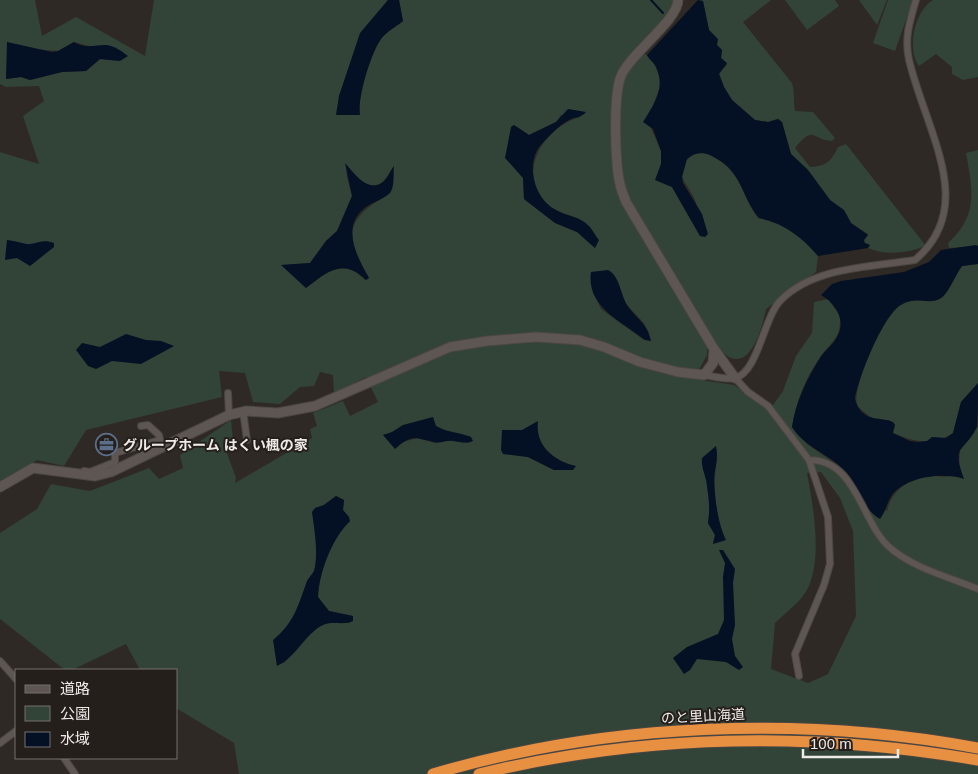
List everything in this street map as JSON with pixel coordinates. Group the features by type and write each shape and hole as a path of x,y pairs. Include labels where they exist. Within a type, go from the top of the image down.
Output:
{"highway":[{"name":"のと里山海道","path":"433,774 518,753 649,735 745,728 862,731 978,748"},
{"name":"のと里山海道","path":"479,774 522,764 586,753 694,742 745,740 860,744 978,760"}],"street":[{"path":"678,0 673,15 652,36 621,77 618,94 617,161 620,184 626,202 714,349 735,378 748,392 768,406 809,460 828,517 830,564 824,585 795,654 799,676"},
{"path":"916,0 907,31 909,60 925,101 938,125"},
{"path":"0,487 33,468 95,476 111,472 161,444 229,415 243,411 278,413 315,406 450,347 497,340 536,338 580,340 604,347 640,362 678,372 735,378 747,368 757,355 771,313 780,300 814,278 915,260 936,247"},
{"path":"704,375 713,363 714,349"},
{"path":"228,393 229,415"},
{"path":"243,411 247,440"},
{"path":"140,426 148,425 154,428 161,444"},
{"path":"68,473 90,472 115,462 115,453 161,444"},
{"path":"809,460 826,462 837,468 848,480 862,509 888,546 934,572 978,589"},
{"path":"1,665 15,678"},
{"path":"0,743 15,732"},
{"path":"65,759 76,774"}],"green space":[{"path":"0,0 35,0 42,36 76,17 145,56 154,0 388,0 361,33 339,96 360,115 363,87 373,54 383,36 403,21 399,0 681,0 673,5 636,52 647,55 655,65 660,79 660,87 652,108 650,126 661,151 661,164 656,180 672,187 700,236 696,204 683,179 682,168 692,155 701,153 710,155 731,171 741,185 758,218 776,223 792,232 818,256 816,272 766,309 756,342 745,356 739,359 731,358 714,342 707,342 707,355 694,379 734,385 764,406 773,405 783,391 796,356 812,333 814,302 828,299 840,316 838,334 821,356 806,381 796,408 792,427 807,444 846,471 854,482 860,497 887,511 897,491 909,482 923,477 954,475 959,465 960,450 978,426 978,774 239,774 234,743 178,709 178,669 139,669 126,644 74,669 64,669 0,619 0,533 37,509 51,484 90,491 149,468 159,479 183,468 180,455 231,420 233,441 224,445 236,478 235,483 312,438 310,429 317,426 313,413 343,401 350,416 378,402 366,377 334,394 333,375 320,372 314,386 300,387 280,404 253,402 245,373 219,371 222,397 86,430 64,466 37,460 0,481 0,152 39,164 23,116 44,101 39,86 6,87 0,84","holes":["74,42 93,47 107,45 120,61 100,59 86,71 62,72 30,80 21,77 6,79 33,49 58,51","561,115 580,117 567,122 555,130 538,152 534,165 537,191 550,207 584,222 598,240 595,248 577,232 555,223 524,199 523,178 510,162 517,127 529,135 556,122","346,164 365,183 376,185 383,182 393,167 390,193 364,211 353,229 352,238 355,250 369,278 365,280 349,269 335,269 306,288 282,265 310,263 326,241 337,231 352,196","618,282 626,304 643,322 649,333 644,340 601,309 593,292","436,426 449,433 471,437 469,443 449,440 435,443 417,438 403,442 383,435","502,430 536,430 541,443 550,453 562,461 575,466 554,470 528,457 503,454","718,456 715,487 719,521 725,540 713,543 715,535 708,523 710,509 707,485","821,472 840,498 853,531 856,616 828,674 808,683 771,669 775,623 803,596 810,584 814,569 816,536 807,473","336,496 344,500 343,510 350,521 337,537 327,556 318,597 329,611 353,616 349,623 330,623 318,627 307,635 284,663 274,640 286,628 314,571 316,549 315,508 324,505"]},
{"path":"699,0 771,0 743,22 792,83 795,111 813,112 835,138 832,141 810,135 795,148 810,167 824,164 833,156 838,147 846,144 926,246 897,253 882,252 868,248 869,245 864,243 864,240 868,234 851,223 847,215 830,200 808,170 791,154 782,122 778,119 768,122 755,120 732,100 724,87 719,73 727,65 721,58 722,50 717,45 716,37 709,30 703,2"},
{"path":"785,0 835,0 839,6 807,30"},
{"path":"859,0 887,0 877,25"},
{"path":"888,0 913,0 895,51 873,43"},
{"path":"933,0 978,0 978,77 963,80 952,74 952,67 936,54 919,66 913,50 914,30 921,12"},
{"path":"978,150 978,246 949,248 948,243 958,233 964,223 969,213 971,202 966,153"},
{"path":"978,264 978,383 961,402 953,433 938,440 923,441 908,439 893,433 890,420 874,420 857,406 859,383 878,336 886,321 901,304 912,300 932,301 941,298 962,266"}],"water":[{"path":"388,0 399,0 403,21 386,34 377,46 363,87 360,115 336,115 339,96 360,33"},
{"path":"698,0 703,1 709,30 718,39 717,45 722,50 721,58 727,63 719,74 732,100 755,120 768,122 778,119 782,122 791,154 808,170 830,200 844,210 851,223 868,235 864,240 865,243 870,245 868,248 818,256 792,232 777,223 759,218 730,169 709,154 699,153 687,159 682,177 683,183 702,214 708,234 705,237 700,236 672,187 655,180 661,164 661,151 653,129 643,122 657,96 660,82 656,67 647,55"},
{"path":"7,42 52,52 58,51 74,42 86,46 106,45 128,56 120,61 100,59 86,71 62,72 30,80 21,77 6,79"},
{"path":"568,109 586,112 561,125 540,146 533,163 534,181 549,205 559,212 581,220 589,226 599,240 595,248 577,232 555,223 524,199 523,178 505,158 511,127 514,125 529,135 556,122"},
{"path":"345,163 361,180 366,184 372,185 383,182 394,166 392,190 390,193 366,207 358,215 354,223 352,232 353,242 369,278 366,280 350,269 335,269 306,288 281,265 310,263 326,241 337,231 352,196"},
{"path":"7,240 28,244 47,241 54,243 54,247 30,266 17,258 5,260"},
{"path":"978,246 978,264 962,266 944,296 932,301 917,300 907,302 894,311 872,348 855,399 858,407 866,415 893,422 895,425 893,433 910,441 927,441 932,437 946,438 953,433 961,402 978,383 977,427 959,454 960,468 964,479 936,476 926,477 907,484 892,495 880,519 869,509 846,472 833,460 811,446 792,427 796,408 806,383 820,358 840,331 840,318 835,307 821,295 832,284 841,281 904,272 929,262 941,250"},
{"path":"608,270 615,276 627,305 647,329 651,341 645,340 607,312 594,295 591,284 591,272"},
{"path":"126,334 146,340 161,341 174,346 141,364 112,361 96,369 88,366 76,350 82,343 100,347"},
{"path":"433,417 436,426 471,437 473,441 466,443 436,442 414,438 395,449 383,435 403,425"},
{"path":"538,421 539,437 547,451 560,460 576,466 573,470 554,470 528,457 503,454 501,450 502,430 522,430"},
{"path":"716,446 715,496 719,519 726,540 713,544 715,535 708,523 709,500 702,458"},
{"path":"336,496 344,500 343,510 350,521 343,528 332,546 321,577 318,597 329,611 353,616 353,621 329,623 321,626 309,635 289,658 277,666 273,640 280,634 294,615 307,582 314,571 316,542 312,512 315,508 324,505"},
{"path":"719,550 723,550 735,569 733,583 735,625 732,639 735,656 743,667 739,670 726,662 697,659 690,670 684,674 673,658 687,647 718,634 724,620 723,577 725,563"}],"waterway":[{"path":"651,0 663,13"}],"place":[{"name":"グループホーム はくい楓の家","path":"107,445"}]}
